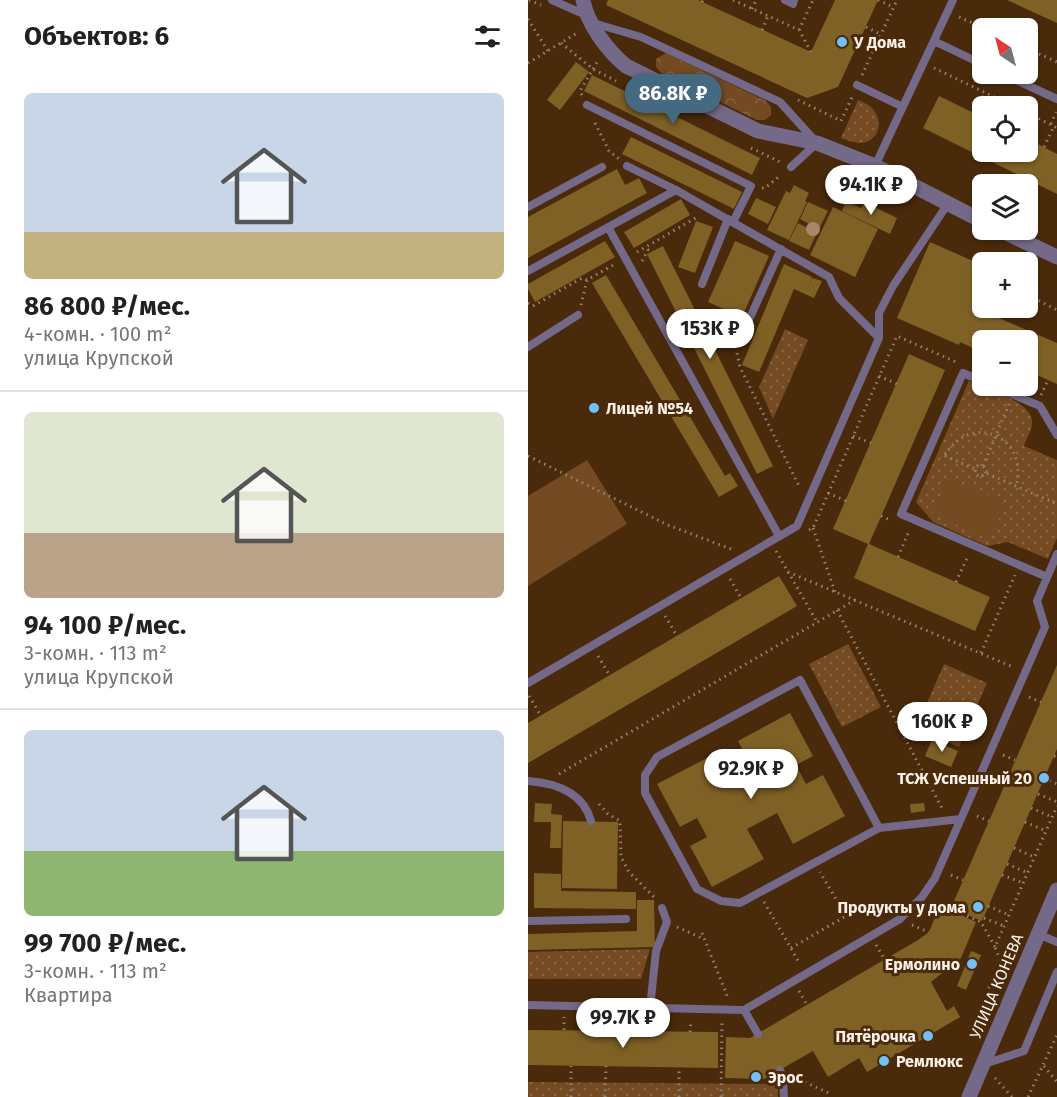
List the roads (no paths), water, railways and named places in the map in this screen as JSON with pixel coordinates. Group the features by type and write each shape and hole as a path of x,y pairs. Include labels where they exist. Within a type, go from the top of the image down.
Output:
{"street":[{"path":"583,0 591,20 613,56 626,66 758,131 818,143 875,166 972,216"},
{"path":"1021,240 1057,257"},
{"name":"УЛИЦА КОНЕВА","path":"969,1097 1057,890"}],"lane":[{"path":"552,0 591,20 641,37 780,102 818,143 791,167"},
{"path":"785,0 793,4 794,0"},
{"path":"875,166 953,0"},
{"path":"934,41 972,59"},
{"path":"1025,84 1057,99"},
{"path":"857,85 903,106"},
{"path":"587,105 751,186 731,221 702,284"},
{"path":"627,166 676,190 830,276 838,298 879,338"},
{"path":"528,207 602,167"},
{"path":"528,270 676,190"},
{"path":"528,683 796,526 879,338 879,314 888,295 947,205"},
{"path":"608,227 779,536"},
{"path":"739,342 781,249"},
{"path":"528,347 578,315"},
{"path":"972,377 963,373 901,514 1047,578"},
{"path":"1018,396 1040,406 1057,435"},
{"path":"528,1005 744,1010 900,919 922,897 935,878 1045,627 1036,601 1057,554"},
{"path":"879,828 800,680 657,757 645,775 645,793 697,889 721,901 740,903 879,828 961,819"},
{"path":"528,780 545,782 568,790 581,800 591,822"},
{"path":"650,1008 656,951 667,922 662,908"},
{"path":"528,921 626,920"},
{"path":"1038,934 1057,942"},
{"path":"982,1064 1024,1051 1057,972"},
{"path":"744,1010 758,1034"},
{"path":"780,1070 784,1097"}],"place":[{"name":"У Дома","path":"842,42"},
{"name":"Лицей №54","path":"594,408"},
{"name":"ТСЖ Успешный 20","path":"1044,778"},
{"name":"Продукты у дома","path":"978,907"},
{"name":"Ермолино","path":"972,964"},
{"name":"Пятёрочка","path":"928,1036"},
{"name":"Ремлюкс","path":"884,1061"},
{"name":"Эрос","path":"756,1077"}]}
